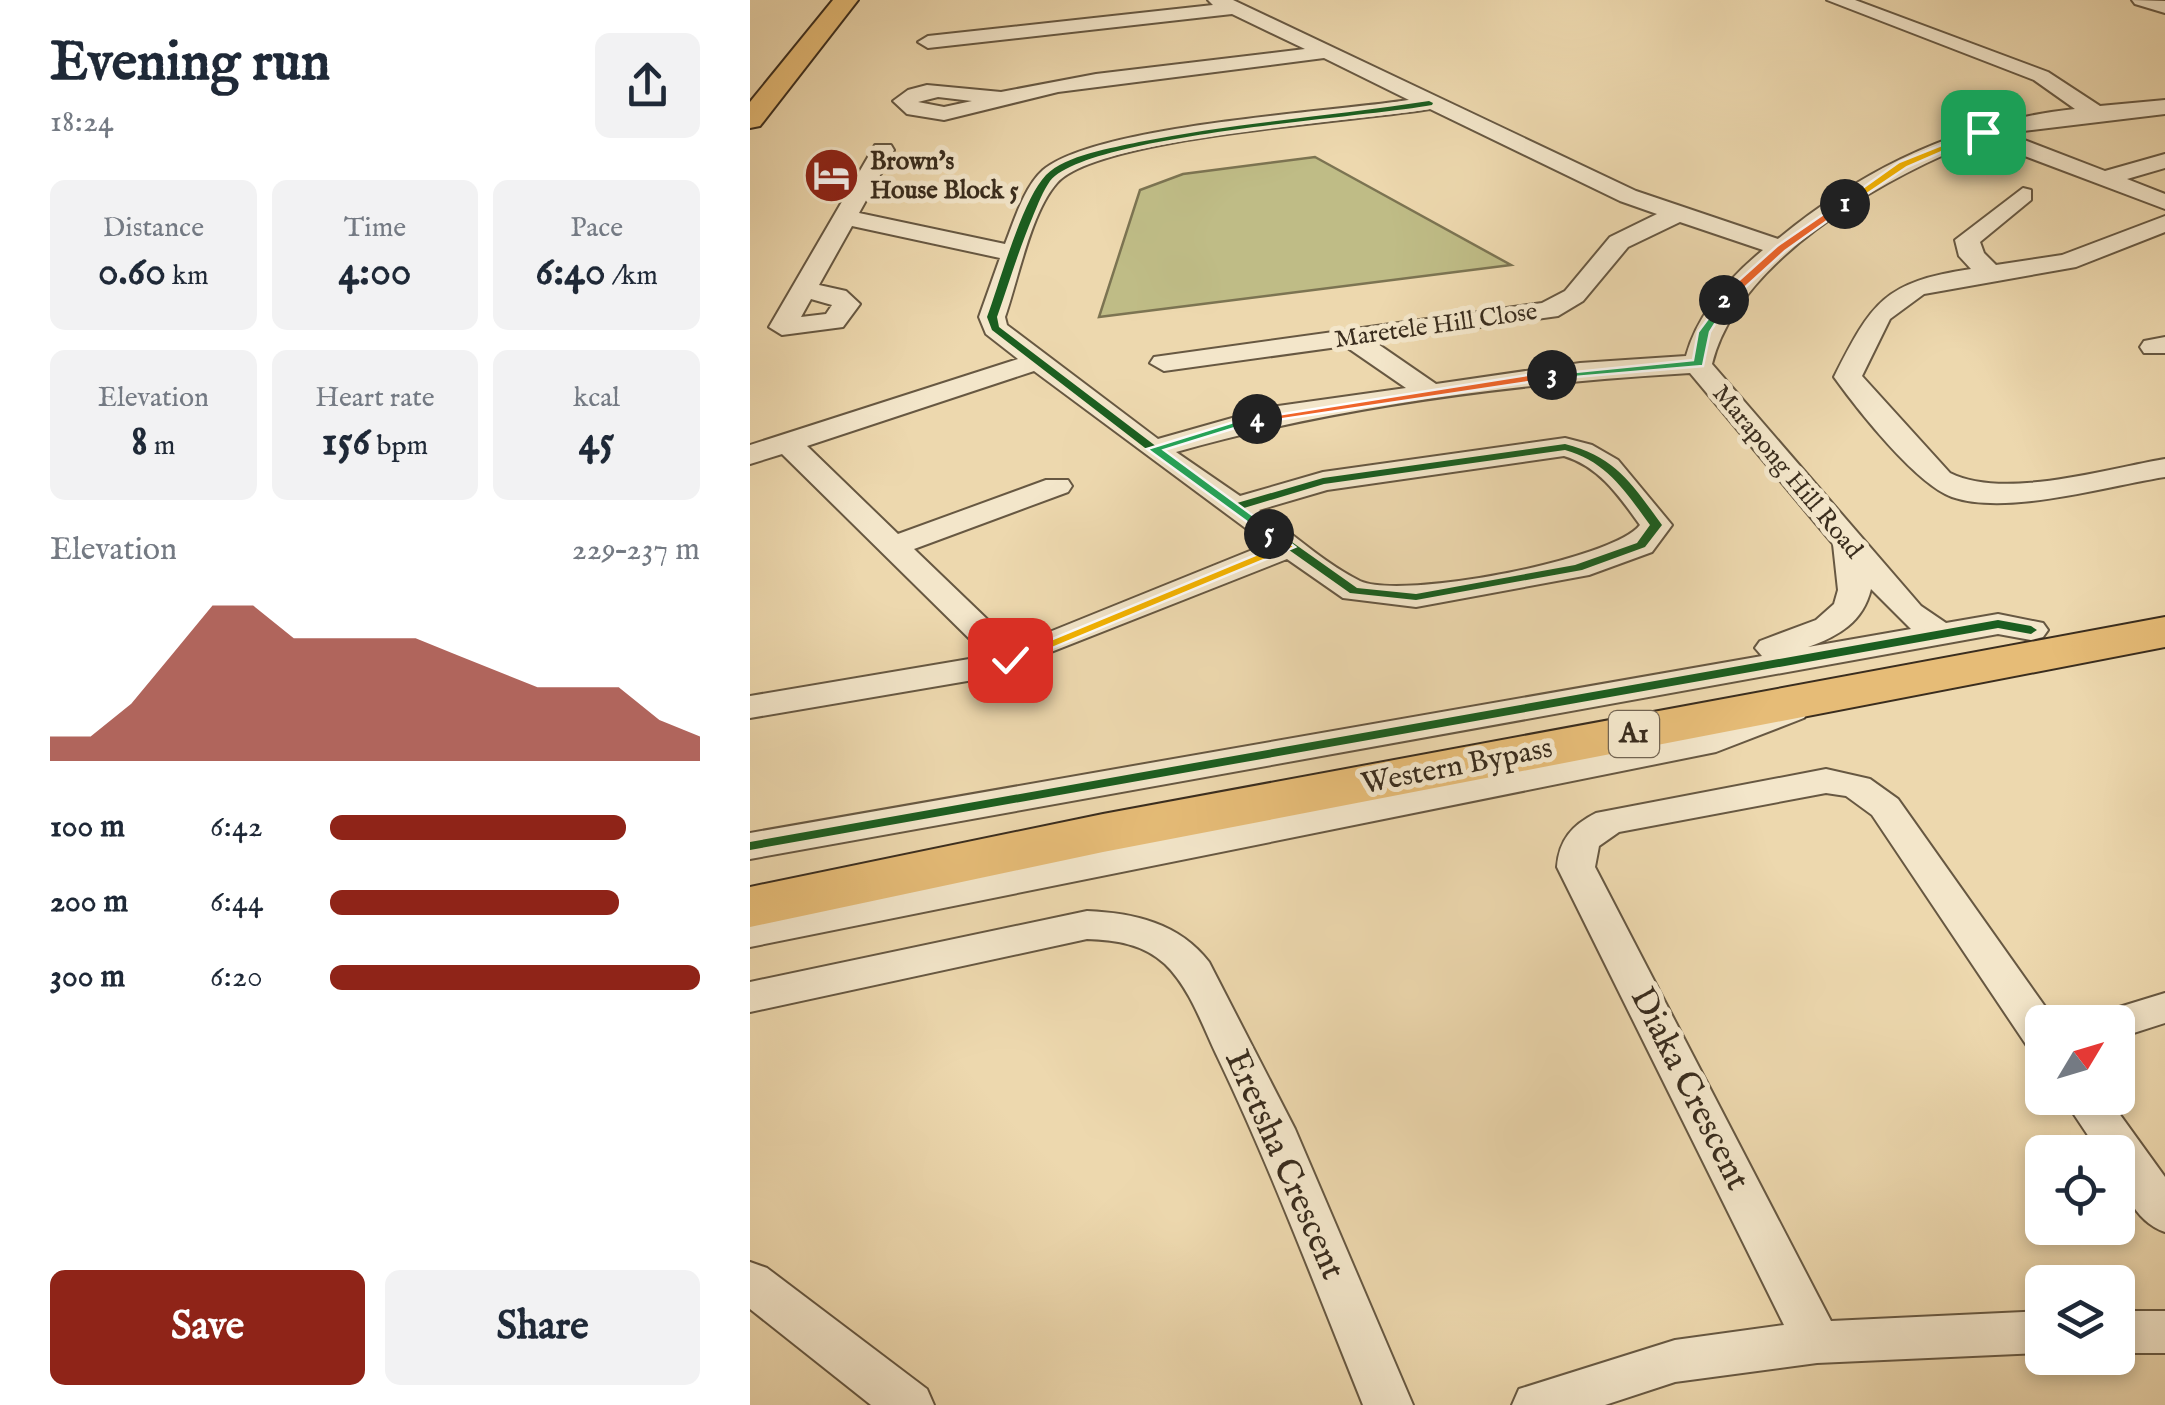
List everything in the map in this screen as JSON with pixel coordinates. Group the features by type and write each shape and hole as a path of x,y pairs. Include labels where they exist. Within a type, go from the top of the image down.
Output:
{"highway":[{"name":"Western Bypass","path":"750,878 1711,697 2165,604"},
{"name":"Western Bypass","path":"750,906 1103,833 2165,632"}],"main road":[{"path":"750,80 813,0"},
{"path":"750,120 846,0"}],"street":[{"path":"1837,0 2041,76 2096,113"},
{"path":"928,42 1224,4 1674,215 1781,248"},
{"path":"999,98 1052,86 1321,52"},
{"path":"1234,508 1324,481 1565,447 1589,452 1610,464 1656,525 1641,545 1578,568 1416,597 1354,591 1234,508 1004,336 992,317 1047,179 1062,165 1155,140 1362,116 1429,103"},
{"name":"Marapong Hill Road","path":"1941,635 1909,613 1843,540 1698,364 1704,332 1726,296 1781,248 1903,165 1983,132 2096,113 2165,107"},
{"path":"1983,132 2165,202"},
{"path":"804,290 883,150"},
{"path":"2103,179 2165,161"},
{"path":"1990,272 1972,256 1967,240 2023,195"},
{"name":"Maretele Hill Close","path":"1164,363 1528,314 1562,305 1619,242 1674,215"},
{"path":"847,218 1016,254"},
{"path":"2165,223 2067,262 1990,272 1915,289 1878,314 1848,377 1939,479 1961,490 1999,494 2165,468"},
{"path":"1353,338 1430,392"},
{"path":"750,455 1039,361"},
{"path":"1154,449 1241,422 1430,392 1580,372 1698,364"},
{"path":"787,444 1010,660"},
{"path":"894,546 1057,486"},
{"path":"1651,684 1800,639 1840,620 1849,611 1856,592 1856,571 1843,540"},
{"path":"750,707 973,670 1010,660 1288,547"},
{"path":"750,846 1998,624 2031,630"},
{"path":"750,934 1716,741 1816,700"},
{"name":"Diaka Crescent","path":"1817,1342 1576,867 1577,847 1585,834 1609,822 1826,781 1857,787 1886,807 2025,1010"},
{"name":"Eretsha Crescent","path":"750,997 1086,925 1126,926 1158,939 1181,956 1200,983 1252,1083 1388,1405"},
{"path":"2135,1018 2165,1008"},
{"path":"2098,1115 2165,1213"},
{"path":"750,1282 909,1405"},
{"path":"2135,1332 2165,1332"},
{"path":"1537,1405 1675,1361 1817,1342 2025,1333"}],"shaded area":[{"path":"1315,157 1511,265 1099,317 1140,190 1183,174"}],"cycle path":[{"path":"1233,508 1323,481 1565,447 1607,466 1656,525 1641,545 1578,568 1416,597 1354,591 1153,449 995,328 992,317 1033,204 1050,176 1073,162 1167,139 1429,103"},
{"path":"750,846 1998,624 2031,630"}],"place":[{"name":"Brown's House Block 5","path":"831,176"}],"route":[{"path":"1010,660 1056,645 1288,547 1154,449 1271,416 1580,372 1698,364 1704,332 1726,296 1781,248 1903,165 1936,148 1983,132"}]}
